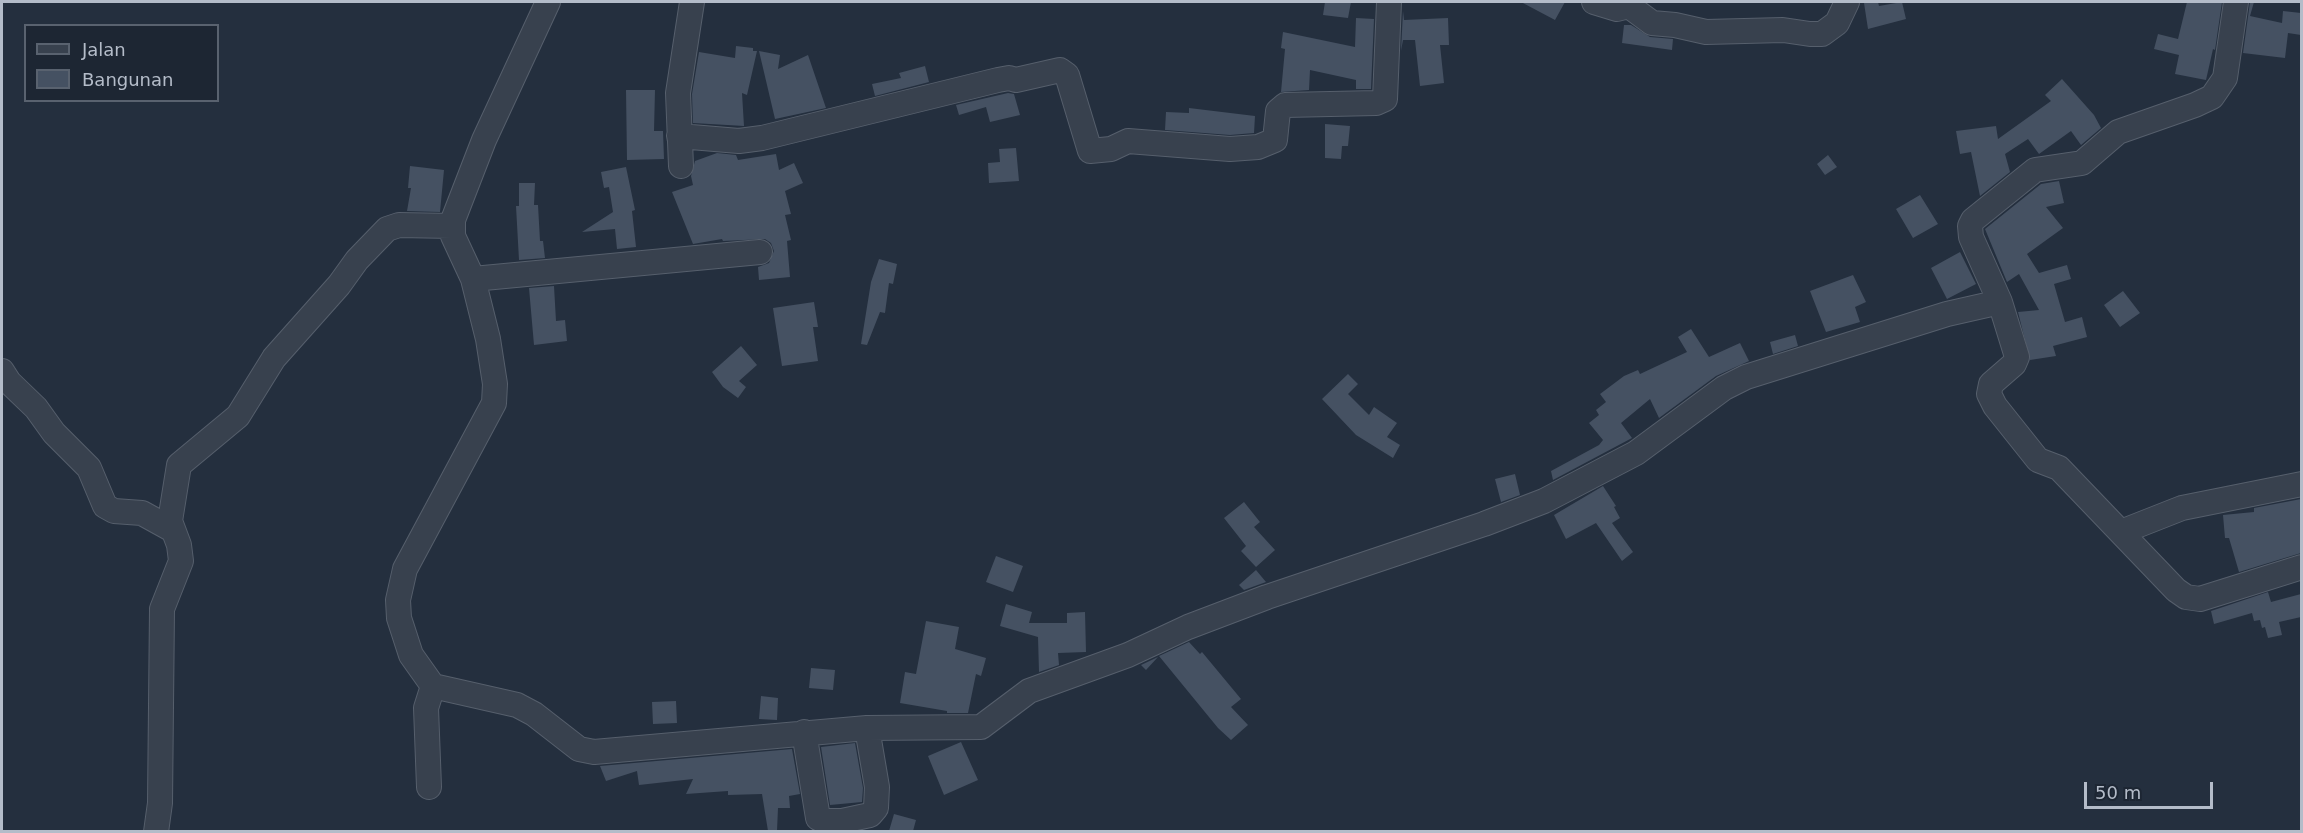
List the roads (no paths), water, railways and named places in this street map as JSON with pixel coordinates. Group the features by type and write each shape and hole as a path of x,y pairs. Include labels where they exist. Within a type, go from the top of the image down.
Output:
{"street":[{"path":"548,2 484,140 452,226 455,242 473,279 488,339 495,384 494,402 416,547 403,577 398,600 401,627 411,655 433,686 517,705 534,714 574,747 589,752 804,732 867,728 981,727 1029,691 1128,655 1188,627 1267,597 1484,524 1544,501 1644,448 1724,388 1746,377 1947,314 2000,302"},
{"path":"681,166 678,93 692,2"},
{"path":"679,136 739,141 762,138 998,80 1009,78 1016,80 1060,70 1067,75 1090,151 1111,149 1128,141 1230,149 1258,147 1275,140 1278,111 1285,105 1376,103 1385,99 1389,2"},
{"path":"1593,2 1619,9 1629,6 1652,24 1676,25 1706,32 1783,30 1810,34 1822,34 1837,23 1847,2"},
{"path":"2236,2 2225,78 2212,97 2118,132 2086,160 2078,164 2035,170 1972,220 1971,237 2000,302 2016,359 1991,384 1991,399 2038,460 2059,468 2176,590 2194,599 2222,593 2301,567"},
{"path":"156,831 160,803 162,609 181,559 179,545 171,529 170,521 181,462 204,446 238,416 274,358 339,285 357,260 393,225 452,226"},
{"path":"473,279 760,252"},
{"path":"2,370 9,382 36,408 54,433 89,468 105,506 114,511 142,513 171,529"},
{"path":"2121,532 2182,508 2301,484"},
{"path":"429,787 426,708 433,686"},
{"path":"804,732 818,818 824,821 842,821 870,815 876,808 877,787 867,728"}]}
